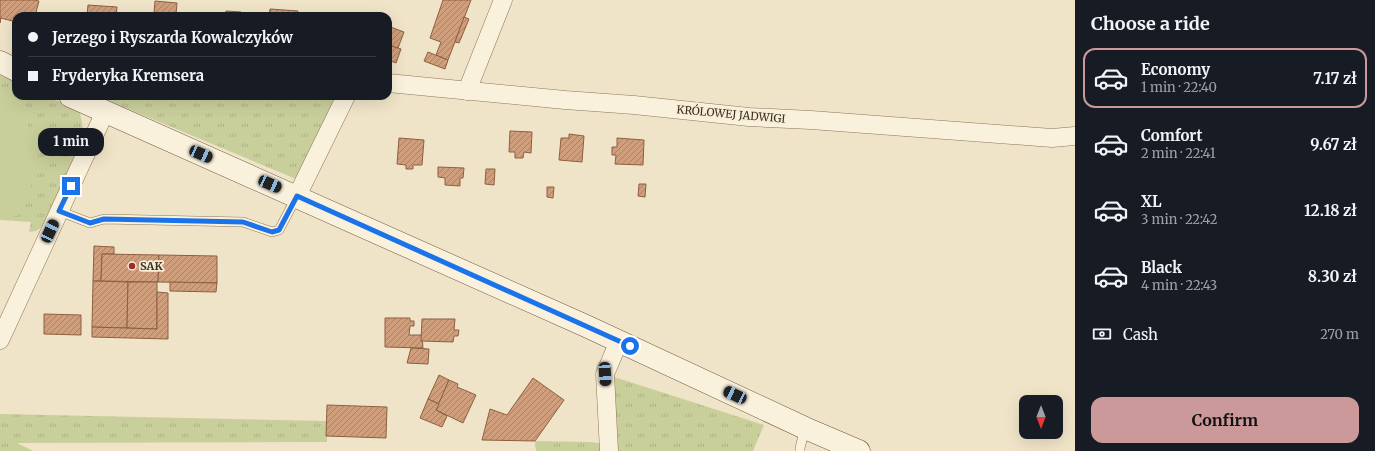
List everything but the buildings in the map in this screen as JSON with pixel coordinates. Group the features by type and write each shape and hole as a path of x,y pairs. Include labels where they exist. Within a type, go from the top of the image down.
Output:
{"main road":[{"path":"0,62 12,68"},
{"path":"79,100 297,196 619,341 805,428 859,451"}],"street":[{"path":"467,91 502,0"},
{"name":"KRÓLOWEJ JADWIGI","path":"392,83 749,117 811,120 1052,138 1075,136"},
{"path":"297,196 344,100"},
{"path":"0,340 105,112"},
{"path":"609,451 605,374 619,341"}],"lane":[{"path":"59,211 90,223 104,219 243,222 272,232 279,230 297,196"},
{"path":"800,451 805,428"}],"green space":[{"path":"0,75 12,80 12,100 0,94"},
{"path":"0,94 21,104 41,165 17,216 0,216"},
{"path":"13,100 56,100 79,111 83,130 82,141 44,226 36,231 29,232 31,222 0,220 0,216 17,216 21,104"},
{"path":"107,100 342,100 296,179"},
{"path":"605,374 764,425 753,451 536,451 535,441 609,444"},
{"path":"0,414 327,421 327,442 17,443 33,451 0,451"}],"place":[{"name":"SAK","path":"132,266"}],"route":[{"path":"71,186 59,211 90,223 104,219 243,222 272,232 279,230 297,196 630,346"}]}
